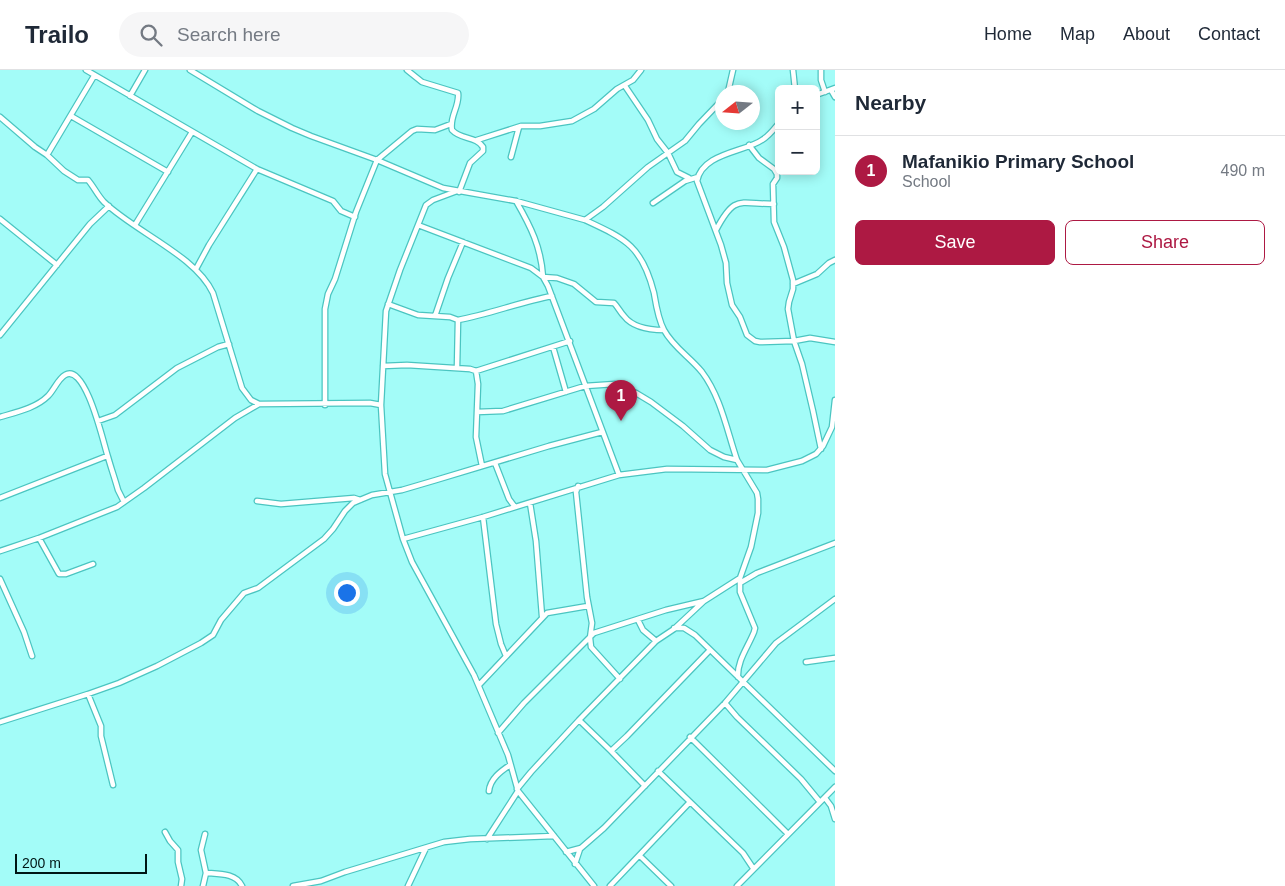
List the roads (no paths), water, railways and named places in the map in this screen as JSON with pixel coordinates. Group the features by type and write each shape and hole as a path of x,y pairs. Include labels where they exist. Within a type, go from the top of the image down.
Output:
{"street":[{"path":"86,70 257,169 333,201 342,211 355,217"},
{"path":"130,96 145,70"},
{"path":"190,70 258,111 311,136 377,160 443,188 516,201 584,220 616,235 631,246 638,254 649,275 664,330 671,341 701,371 707,380 720,408 737,460 757,493 759,504 751,547 740,581 740,592 743,602 755,628 739,662 737,669 738,677"},
{"path":"407,70 422,82 458,93 458,102 451,124 452,130 456,134 477,140 483,150 470,163 458,191 429,202 426,205 388,304 386,311 381,405 385,474 403,540 412,562 479,685 518,790 592,885"},
{"path":"477,140 519,127 572,121 594,109 617,89 633,80 641,70"},
{"path":"730,85 733,70"},
{"path":"793,70 795,85"},
{"path":"821,70 821,80 825,92"},
{"path":"47,155 94,76"},
{"path":"625,86 648,120 659,143 668,153 677,172 690,178"},
{"path":"820,94 833,89 835,97"},
{"path":"584,220 603,207 634,178 690,137 715,107"},
{"path":"70,116 168,172"},
{"path":"0,117 34,147 47,155 76,179 88,180 104,202 196,269 209,284 213,293 242,388 251,400 259,404 381,405"},
{"path":"325,405 326,302 377,160 417,129 435,130 451,124"},
{"path":"511,157 519,127"},
{"path":"775,127 761,141 718,158 704,169 698,177 699,185 726,263 727,283 732,306 740,317 747,335 755,341 794,341 810,338 835,342"},
{"path":"136,226 192,132"},
{"path":"749,145 759,158 774,169 777,174 773,184 774,222 784,247 793,284 788,309 794,341 814,411 821,449"},
{"path":"196,269 257,169"},
{"path":"653,203 690,178 698,177"},
{"path":"516,201 536,237 544,277 570,341 618,475"},
{"path":"716,230 730,207 735,204 744,202 774,204"},
{"path":"0,335 2,330 90,224 109,206"},
{"path":"0,219 57,265"},
{"path":"418,225 531,268 544,277 557,278 574,284 596,302 614,303 629,322 637,326 664,330"},
{"path":"435,316 463,242"},
{"path":"793,284 817,274 835,260"},
{"path":"388,304 418,315 450,317 458,320 552,296"},
{"path":"457,368 458,320"},
{"path":"383,366 407,365 476,371 570,341"},
{"path":"98,421 115,415 177,368 218,347 229,344"},
{"path":"553,347 566,392"},
{"path":"476,371 478,384 476,437 482,466"},
{"path":"0,417 23,410 42,401 53,391 63,376 70,374 76,377 85,390 98,421 107,456 124,502"},
{"path":"477,412 512,409 585,386 606,384 624,387 651,402 683,426 710,450 724,457 737,460"},
{"path":"403,540 618,475 667,470 767,470 810,458 821,449 832,427 835,400"},
{"path":"0,551 108,511 124,502 235,418 259,404"},
{"path":"0,722 88,694 147,671 209,639 240,597 258,588 324,539 333,530 344,511 353,503 585,435 602,432"},
{"path":"0,498 107,456"},
{"path":"494,463 509,499 515,507"},
{"path":"578,486 576,492 588,606 592,623 591,647"},
{"path":"257,501 281,504 354,498 360,500"},
{"path":"530,503 536,541 542,616"},
{"path":"483,517 496,624 506,656"},
{"path":"39,538 50,561 59,574 66,574 93,564"},
{"path":"486,839 531,772 656,641 674,628 704,601 740,581 835,543"},
{"path":"0,579 24,632 32,656"},
{"path":"566,852 580,848 594,837 725,703 776,643 835,599"},
{"path":"498,733 524,703 591,635 672,608 704,601"},
{"path":"479,685 542,616 559,610 588,606"},
{"path":"638,620 644,630 656,641"},
{"path":"674,628 689,630 835,772"},
{"path":"584,643 591,647 620,679"},
{"path":"611,750 627,736 710,650"},
{"path":"806,662 835,658"},
{"path":"88,694 101,726 101,736 113,785"},
{"path":"725,703 737,718 801,779 820,802"},
{"path":"579,720 645,786"},
{"path":"690,737 788,834"},
{"path":"489,791 490,784 510,765"},
{"path":"658,772 743,853 754,868"},
{"path":"737,886 835,787"},
{"path":"825,798 831,806 835,819"},
{"path":"610,886 690,802"},
{"path":"165,832 178,850 182,886"},
{"path":"203,886 206,874 201,854 204,834"},
{"path":"293,886 321,881 444,842 554,836"},
{"path":"408,886 426,848"},
{"path":"575,864 580,848"},
{"path":"640,856 671,886"},
{"path":"206,874 236,878 242,886"}],"place":[{"name":"Mafanikio Primary School","path":"621,421"}]}
